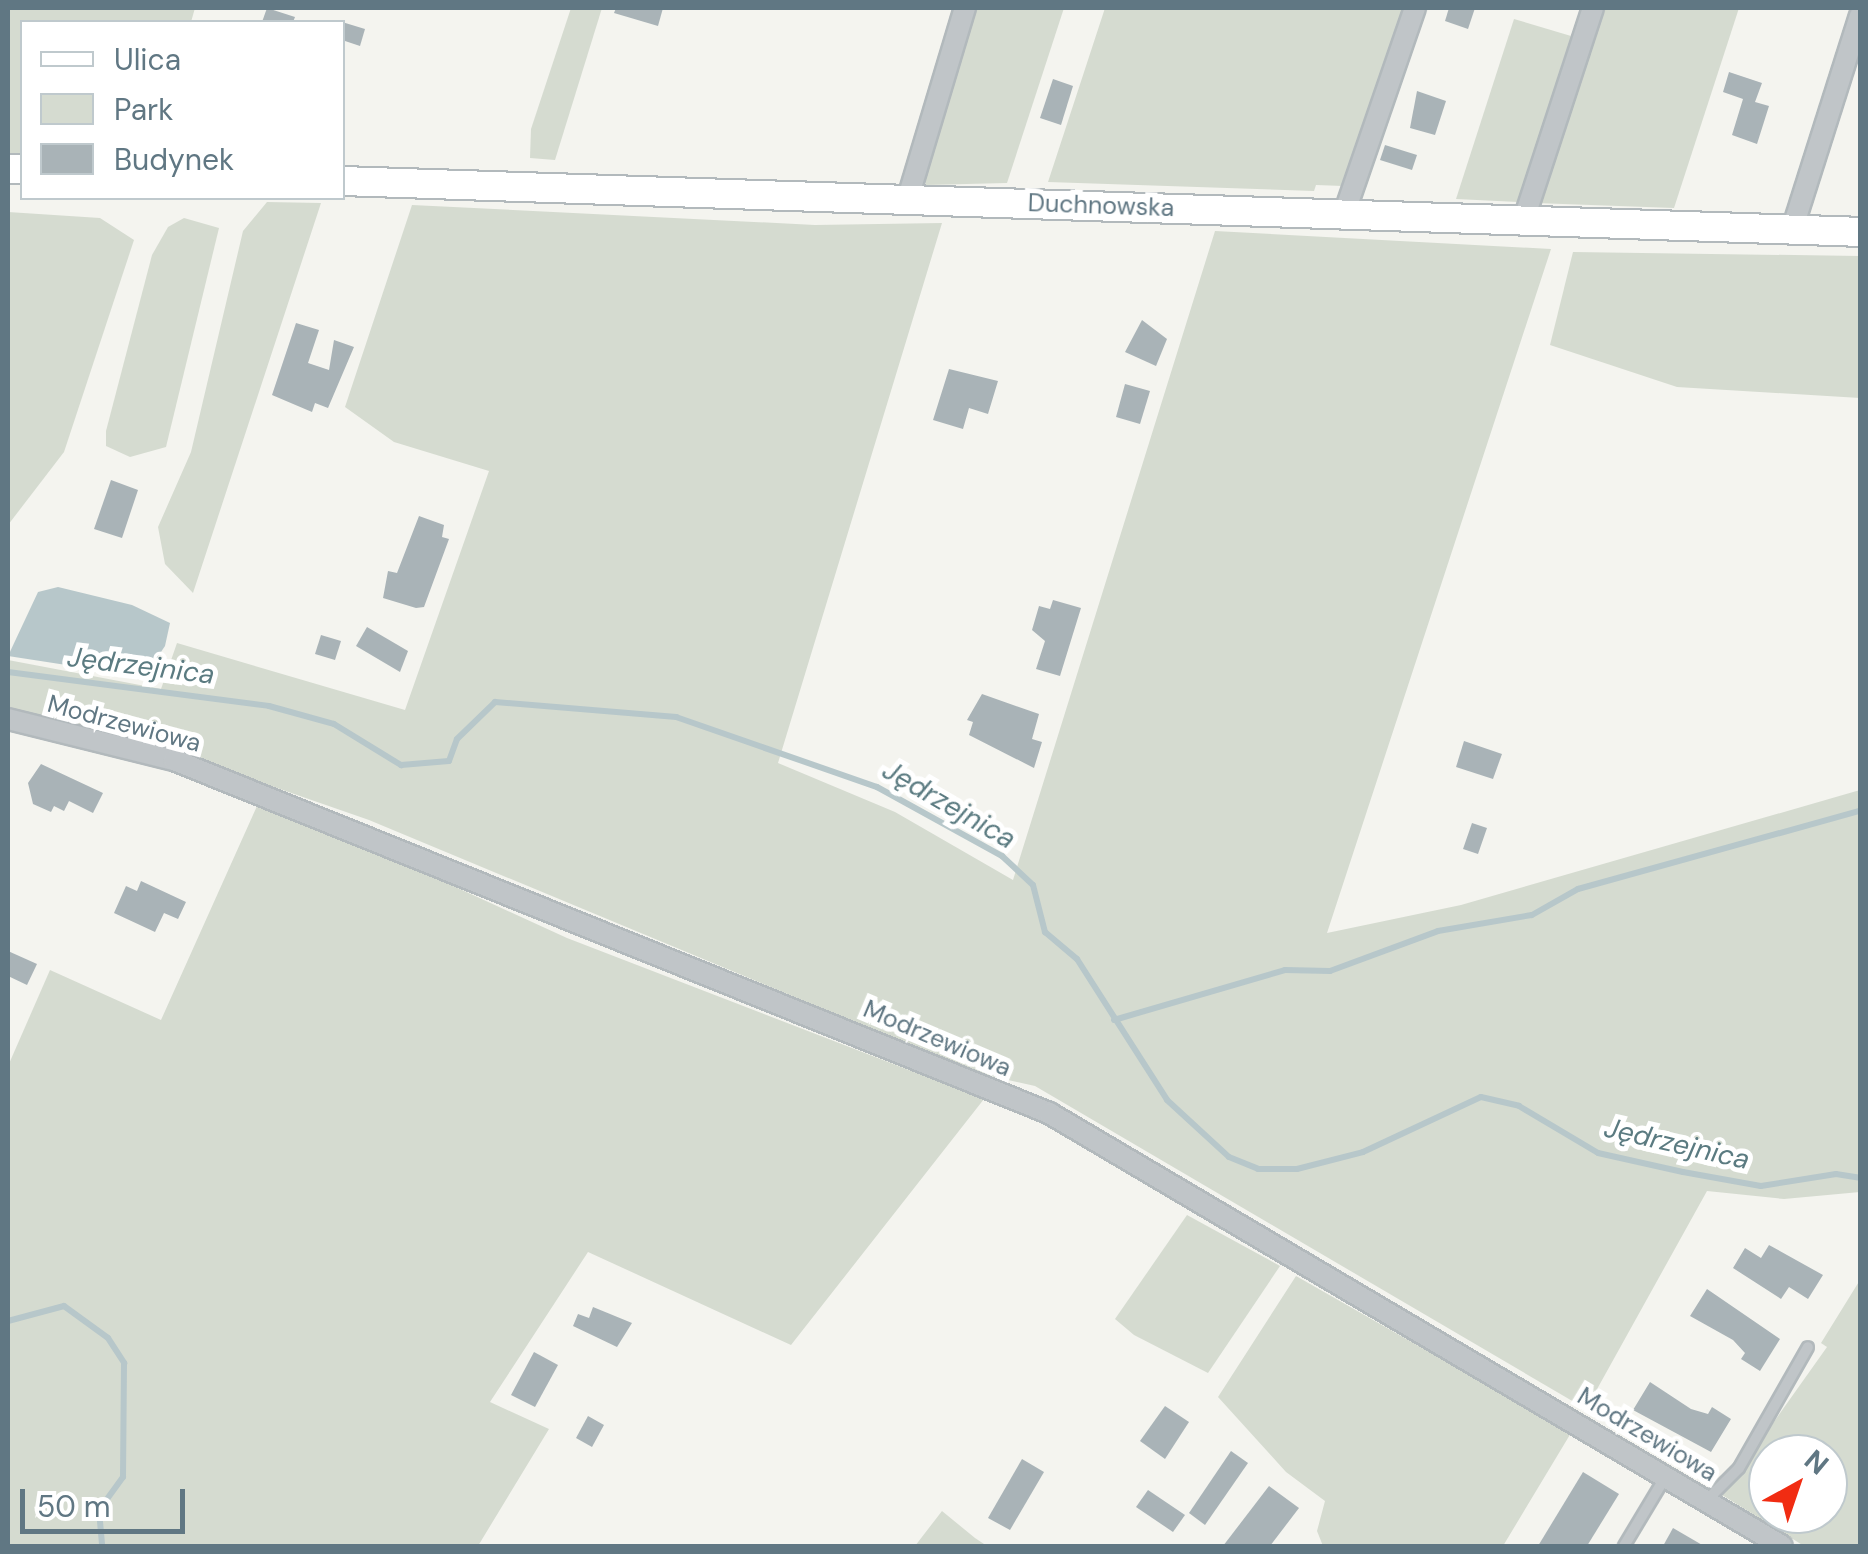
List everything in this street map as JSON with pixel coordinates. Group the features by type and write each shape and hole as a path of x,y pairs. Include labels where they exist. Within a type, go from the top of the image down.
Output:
{"street":[{"path":"907,201 965,8"},
{"path":"1344,216 1415,8"},
{"path":"1523,222 1592,8"},
{"path":"1792,230 1860,16"},
{"name":"Duchnowska","path":"345,181 1860,232"},
{"name":"Modrzewiowa","path":"8,719 174,760 1049,1113 1782,1546"}],"lane":[{"path":"1708,1500 1739,1468 1808,1347"},
{"path":"1624,1546 1667,1476"}],"green space":[{"path":"8,8 195,8 192,20 20,20 20,154 8,153"},
{"path":"571,8 602,8 555,160 530,158 531,129"},
{"path":"974,8 1064,8 1007,183 926,185 922,175"},
{"path":"1105,8 1404,8 1343,186 1316,185 1314,191 1048,182"},
{"path":"1598,8 1739,8 1674,208 1535,203"},
{"path":"1514,19 1571,36 1518,202 1456,199"},
{"path":"267,202 321,203 193,593 165,564 158,527 191,452 243,231"},
{"path":"412,205 815,225 942,223 778,763 895,812 1013,880 1215,231 1551,249 1327,933 1461,905 1860,790 1860,1192 1784,1199 1707,1191 1586,1409 1035,1086 977,1073 369,820 145,742 8,708 8,660 161,689 177,643 405,710 489,471 394,442 345,407"},
{"path":"8,212 100,218 134,240 64,452 8,525"},
{"path":"184,218 219,228 166,447 130,457 106,446 106,431 152,255 168,227"},
{"path":"1573,252 1860,256 1860,398 1677,387 1550,345"},
{"path":"257,806 388,856 567,938 984,1099 791,1345 588,1252 490,1402 549,1429 478,1546 8,1546 8,1066 50,970 161,1020"},
{"path":"1187,1215 1280,1266 1208,1373 1134,1335 1115,1319"},
{"path":"1296,1276 1571,1433 1503,1546 1323,1546 1317,1531 1325,1501 1286,1472 1218,1397"},
{"path":"1860,1280 1860,1546 1804,1546 1785,1534 1848,1534 1848,1434 1765,1434 1827,1347 1821,1343"},
{"path":"1748,1458 1748,1511 1722,1495"},
{"path":"942,1511 975,1538 987,1546 915,1546"}],"water":[{"path":"58,587 132,605 170,623 165,646 144,677 8,656 38,592"}],"building":[{"path":"267,8 295,17 294,20 263,20"},
{"path":"616,8 663,8 658,26 614,13"},
{"path":"1449,8 1475,8 1468,29 1445,21"},
{"path":"345,23 365,29 360,46 345,41"},
{"path":"1729,72 1762,83 1755,102 1769,106 1757,144 1732,135 1743,99 1723,92"},
{"path":"1053,79 1073,86 1061,125 1040,118"},
{"path":"1417,91 1446,101 1435,135 1410,128"},
{"path":"1385,145 1417,155 1412,170 1380,160"},
{"path":"1142,320 1167,339 1156,366 1125,352"},
{"path":"296,323 319,330 308,363 329,370 334,340 354,347 328,408 315,403 312,412 272,395"},
{"path":"949,369 998,381 988,414 969,408 963,429 933,420"},
{"path":"1125,384 1150,391 1140,424 1116,417"},
{"path":"111,480 138,490 122,538 94,529"},
{"path":"419,516 444,525 442,537 449,539 424,607 416,608 383,598 388,571 397,573"},
{"path":"1053,600 1081,608 1060,676 1036,669 1045,641 1032,630 1039,606 1050,609"},
{"path":"367,627 408,651 400,672 356,646"},
{"path":"321,635 341,641 335,660 315,654"},
{"path":"982,694 1039,714 1032,739 1042,742 1034,768 969,735 973,722 967,720"},
{"path":"1464,741 1502,754 1493,779 1456,767"},
{"path":"41,764 103,793 93,813 69,801 64,811 54,806 51,812 33,804 28,783"},
{"path":"1472,823 1487,828 1478,854 1463,849"},
{"path":"141,881 186,902 178,919 164,913 155,932 114,913 126,886 137,891"},
{"path":"8,951 37,964 27,985 8,976"},
{"path":"1769,1245 1823,1275 1808,1299 1789,1287 1781,1299 1733,1268 1745,1248 1761,1258"},
{"path":"1707,1289 1780,1339 1760,1371 1741,1359 1745,1353 1733,1340 1690,1316"},
{"path":"593,1307 632,1323 617,1347 573,1326 578,1314 589,1318"},
{"path":"534,1352 558,1365 535,1407 511,1395"},
{"path":"1650,1382 1691,1409 1708,1414 1712,1407 1731,1419 1711,1452 1633,1410"},
{"path":"1165,1406 1189,1422 1165,1459 1140,1441"},
{"path":"588,1416 604,1425 592,1447 576,1438"},
{"path":"1231,1451 1248,1463 1205,1525 1189,1513"},
{"path":"1022,1459 1044,1472 1010,1530 988,1518"},
{"path":"1583,1472 1619,1494 1587,1546 1538,1546"},
{"path":"1269,1486 1299,1508 1270,1546 1223,1546"},
{"path":"1148,1490 1185,1515 1173,1532 1136,1507"},
{"path":"1673,1528 1704,1546 1663,1546"}],"waterway":[{"name":"Jędrzejnica","path":"8,672 269,706 334,724 401,765 449,761 457,739 495,702 676,717 877,787 1002,856 1033,885 1045,932 1077,959 1167,1100 1229,1157 1258,1169 1297,1169 1363,1152 1481,1097 1519,1106 1598,1153 1683,1172 1761,1186 1836,1174 1860,1178"},
{"path":"1114,1020 1285,970 1330,971 1438,931 1532,915 1578,889 1860,811"},
{"path":"8,1321 64,1306 108,1338 124,1363 123,1477 99,1510 102,1546"}]}
